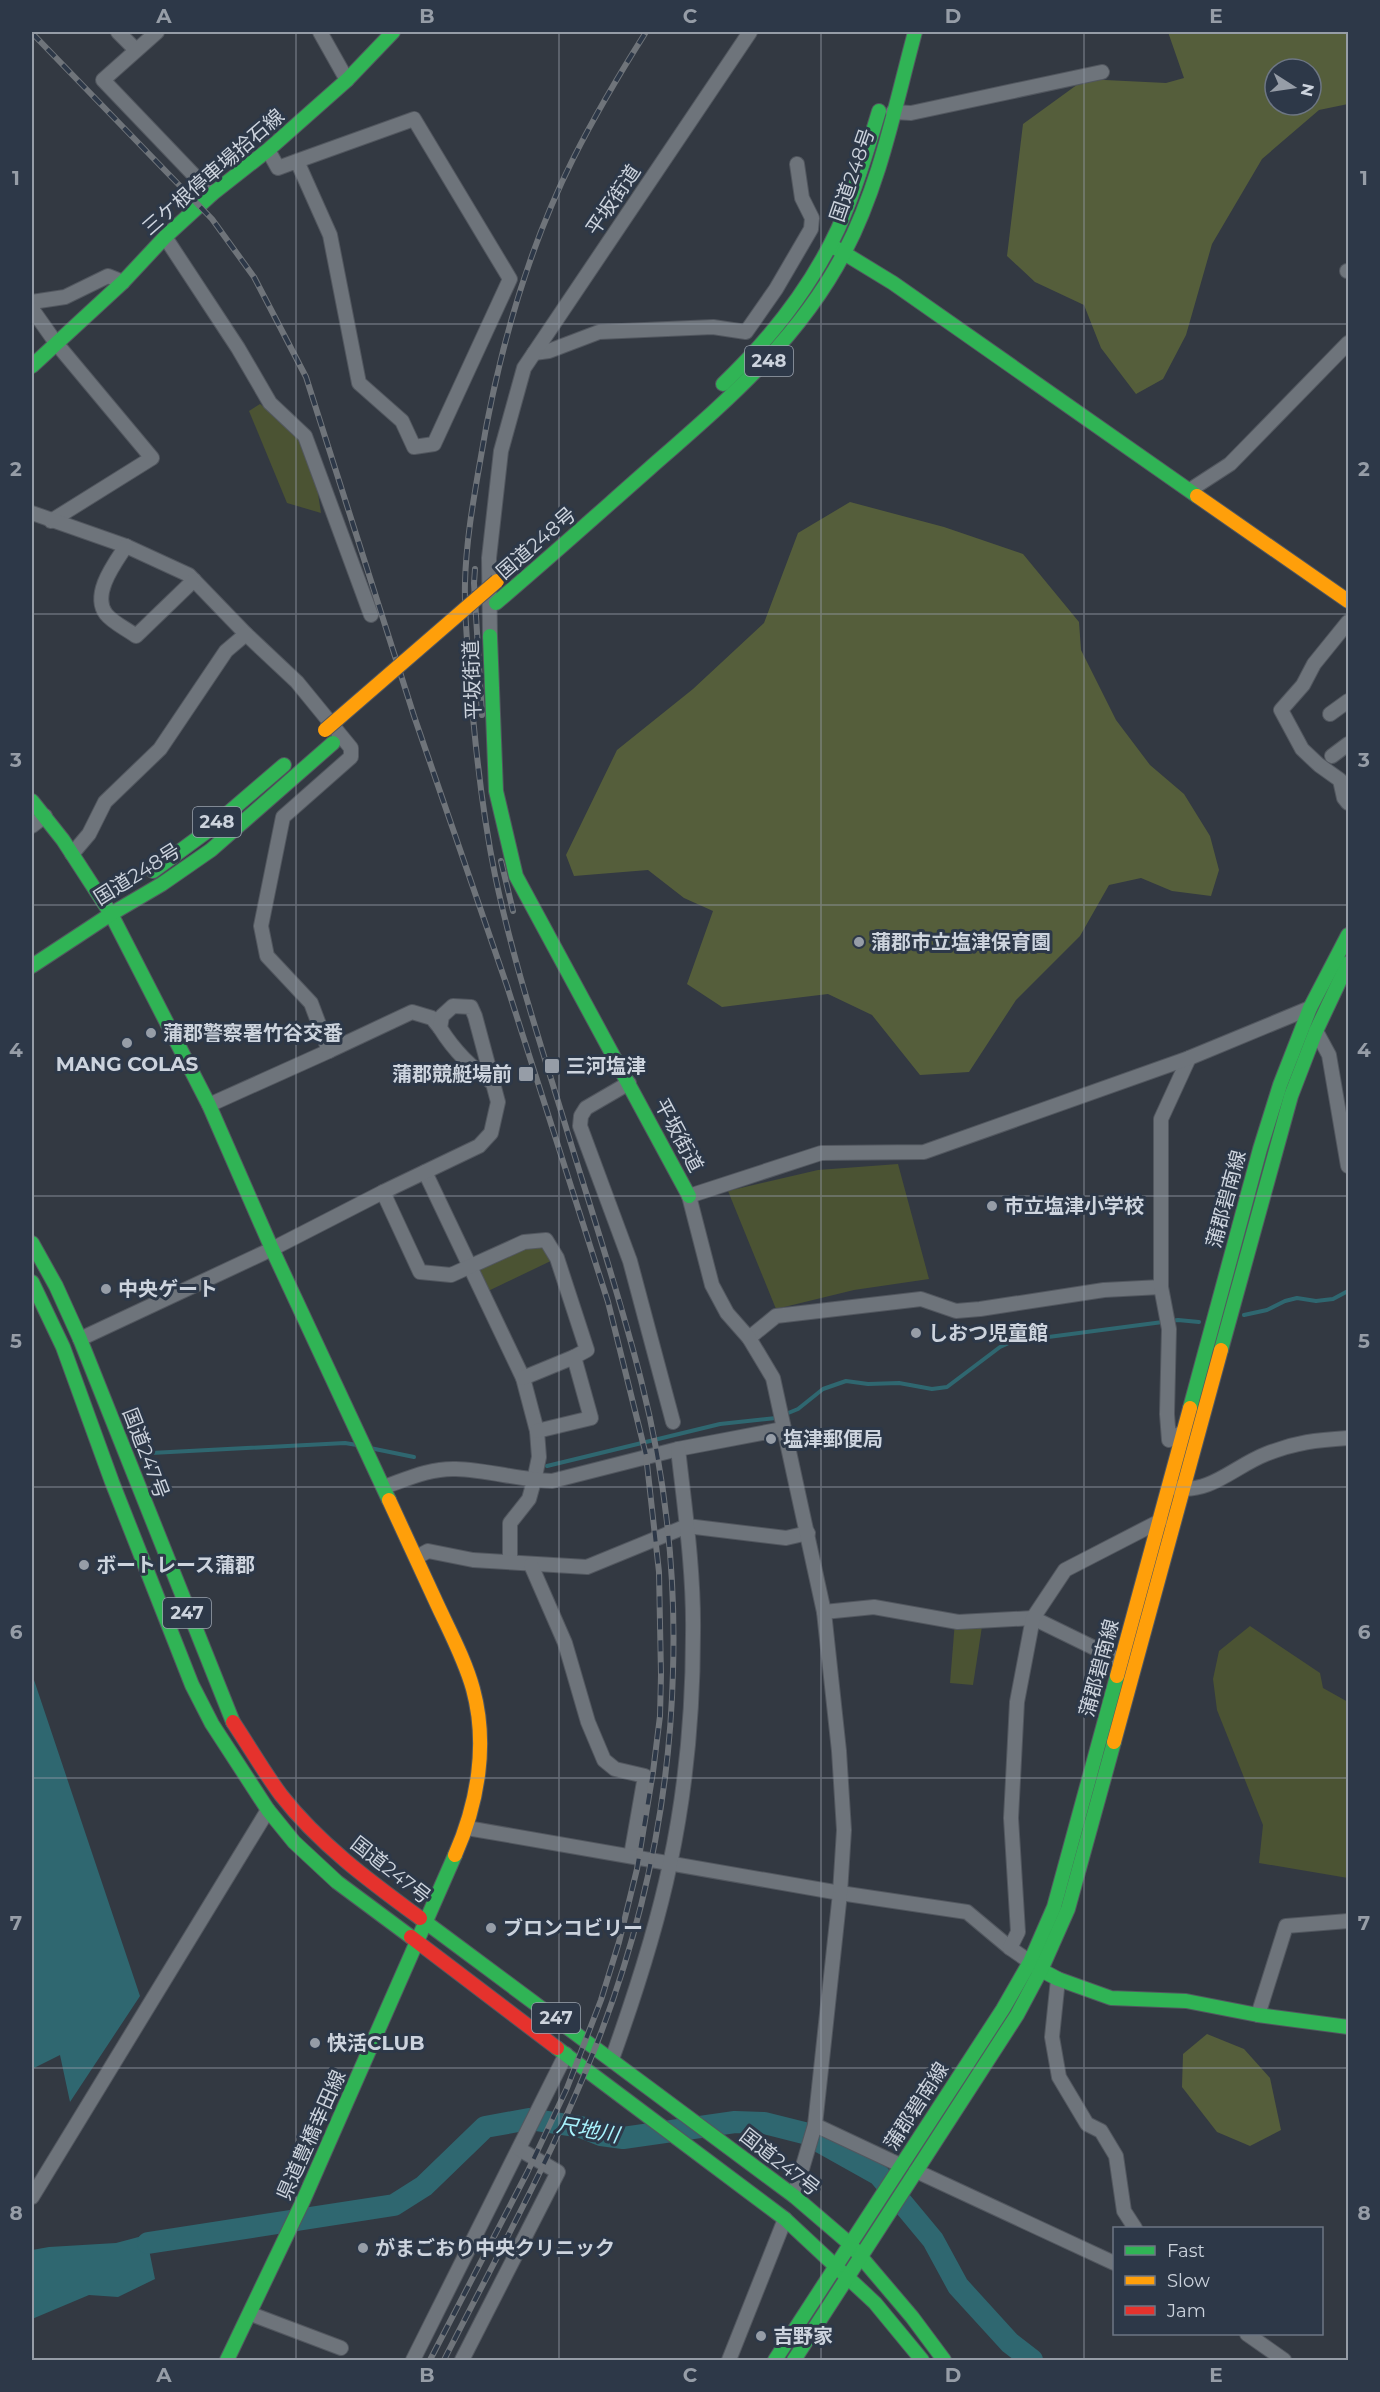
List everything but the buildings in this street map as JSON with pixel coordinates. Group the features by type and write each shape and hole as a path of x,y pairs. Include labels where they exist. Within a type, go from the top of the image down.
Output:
{"main road":[{"name":"三ケ根停車場拾石線","path":"32,366 123,282 165,237 212,194 268,150 347,80 393,32"},
{"name":"国道248号","path":"478,619 738,392 776,353 807,313 844,252 882,159 915,32"},
{"name":"国道248号","path":"636,461 726,381 789,308 830,244 851,197 882,98"},
{"path":"830,244 893,283 1348,601"},
{"name":"国道248号","path":"321,734 501,577"},
{"name":"平坂街道","path":"490,636 496,791 516,876 689,1196"},
{"name":"国道248号","path":"32,966 111,914 162,884 211,850 352,727"},
{"name":"国道248号","path":"145,876 206,832 291,759"},
{"name":"県道豊橋幸田線","path":"32,801 72,854 96,905 111,914 209,1105 272,1249 461,1655 475,1698 479,1731 478,1772 475,1800 467,1828 303,2201 227,2361"},
{"name":"国道248号","path":"96,905 119,892"},
{"name":"蒲郡碧南線","path":"794,2361 1017,2015 1036,1966 1054,1907 1160,1521 1176,1488 1184,1432 1260,1149 1280,1085 1310,1008 1348,935"},
{"name":"蒲郡碧南線","path":"775,2361 1003,2009 1036,1966 1068,1909 1176,1488 1291,1096 1316,1031 1348,963"},
{"name":"国道247号","path":"32,1243 56,1286 80,1339 228,1715 281,1795 307,1825 349,1864 794,2196 850,2244 912,2317 944,2361"},
{"name":"国道247号","path":"32,1282 63,1347 112,1482 192,1685 212,1724 268,1810 294,1842 337,1882 785,2219 849,2276 908,2340 922,2361"},
{"path":"1036,1966 1058,1979 1111,1998 1186,2001 1258,2015 1348,2027"}],"street":[{"path":"118,32 136,50"},
{"path":"157,32 103,80 212,194"},
{"path":"320,32 347,80"},
{"name":"平坂街道","path":"490,636 489,558 501,451 524,368 750,32"},
{"path":"893,112 911,113 1102,72"},
{"path":"268,150 278,168 297,161 414,119 510,279 434,444 414,447 402,421 359,383 330,235 297,161"},
{"path":"534,353 549,351 598,332 713,327 746,332 776,289 813,224 802,198 797,164"},
{"path":"165,237 238,348 270,403 305,436 371,615"},
{"path":"32,302 65,297 108,276 123,282"},
{"path":"32,309 56,343 152,458 51,521"},
{"path":"1190,490 1230,464 1348,343"},
{"path":"32,513 126,546 189,575 297,682 351,748 351,758 283,817 261,926 267,956 311,1003 329,1051"},
{"path":"126,546 104,582 102,606 107,615 136,636 194,580"},
{"path":"1348,622 1314,664 1303,685 1281,710 1302,749 1340,780 1344,798 1348,803"},
{"path":"72,854 89,834 105,802 160,749 226,651 246,634"},
{"path":"1330,714 1348,701"},
{"path":"1332,756 1348,744"},
{"path":"32,826 45,816"},
{"path":"80,1339 272,1249 479,1146 491,1133 498,1102 471,1007 453,1006 442,1016 440,1028"},
{"path":"689,1196 821,1153 924,1152 1189,1058 1310,1008"},
{"path":"209,1105 412,1012 432,1018 452,1047 469,1066 494,1084"},
{"path":"1316,1031 1329,1055 1348,1166"},
{"path":"1184,1432 1169,1440 1167,1320 1161,1287 1161,1119 1189,1058"},
{"path":"629,1083 586,1108 581,1116 580,1126 630,1261 673,1422"},
{"path":"424,1172 523,1378 537,1431 539,1457 529,1499 510,1523 510,1561"},
{"path":"383,1192 420,1272 451,1275 468,1265 524,1242 546,1240 557,1258 587,1350 523,1378"},
{"name":"平坂街道","path":"689,1196 712,1285 728,1313 749,1338 773,1378 824,1612 839,1751 844,1830 840,1893 813,2133 794,2196"},
{"path":"749,1338 776,1316 921,1299 956,1311 1104,1290 1161,1287"},
{"path":"537,1431 591,1418 574,1357"},
{"path":"384,1487 428,1472 455,1469 534,1481 552,1481 781,1420"},
{"path":"1176,1488 1205,1487 1264,1455 1306,1441 1348,1438"},
{"path":"612,2060 640,1980 670,1863 688,1750 693,1633 687,1526 678,1449"},
{"path":"1010,1948 1018,1932 1011,1818 1017,1702 1034,1618 1065,1570 1160,1521"},
{"path":"417,1557 428,1551 473,1560 587,1567 687,1526 786,1538 808,1533"},
{"path":"531,1565 566,1643 588,1722 604,1760 615,1769 645,1776 631,1856"},
{"path":"824,1612 874,1607 958,1622 1034,1618 1121,1661"},
{"path":"32,2198 268,1810"},
{"path":"467,1828 840,1893 967,1912 1010,1948 1036,1966"},
{"path":"1258,2015 1286,1926 1348,1921"},
{"path":"1058,1979 1052,2037 1059,2077 1087,2124 1101,2132 1116,2156 1124,2211 1133,2227"},
{"path":"413,2361 566,2054"},
{"path":"813,2133 900,2165"},
{"path":"462,2361 558,2172 519,2149"},
{"path":"916,2171 1113,2263"},
{"path":"729,2361 785,2219"},
{"path":"251,2314 341,2348"},
{"path":"1248,2335 1284,2361"}],"green space":[{"path":"1168,32 1348,32 1348,104 1323,109 1323,57 1263,57 1263,117 1311,117 1262,159 1212,244 1186,335 1163,379 1136,394 1101,348 1084,305 1035,282 1007,256 1023,124 1085,79 1166,83 1184,78"},
{"path":"260,404 301,438 317,487 321,513 287,503 249,411"},
{"path":"850,502 944,527 1023,554 1079,622 1081,650 1116,720 1150,765 1184,794 1210,836 1219,870 1211,896 1172,891 1141,878 1109,885 1080,936 1016,1000 969,1072 920,1075 872,1015 828,994 722,1007 687,984 713,911 684,898 648,870 574,876 566,855 617,750 693,689 764,623 798,533"},
{"path":"898,1164 929,1279 854,1290 776,1309 728,1191 818,1170"},
{"path":"546,1240 557,1258 482,1294 468,1265"},
{"path":"983,1620 973,1685 950,1683 955,1621"},
{"path":"1250,1626 1320,1673 1323,1688 1348,1702 1348,1878 1259,1863 1263,1825 1217,1710 1213,1679 1219,1651"},
{"path":"1207,2034 1244,2049 1270,2078 1281,2130 1250,2146 1217,2132 1182,2087 1183,2054"}],"water":[{"path":"32,1674 140,1996 70,2102 60,2055 32,2069"},
{"path":"146,2235 155,2279 118,2297 89,2295 32,2319 32,2250 116,2243"}],"waterway":[{"path":"1244,1315 1267,1310 1297,1298 1316,1301 1333,1299 1348,1291"},
{"path":"547,1466 720,1424 776,1418 798,1409 823,1389 846,1381 868,1384 899,1383 932,1389 947,1387 1000,1347 1011,1342 1178,1320 1199,1322"},
{"path":"151,1453 345,1443 357,1445"},
{"path":"370,1448 414,1457"},
{"name":"尺地川","path":"148,2243 394,2205 424,2186 485,2127 529,2119 581,2127 601,2135 623,2138 735,2122 764,2123 804,2133 879,2175 933,2240 958,2286 1010,2343 1032,2360"}],"railway":[{"path":"444,2360 548,2156 602,2030 631,1943 643,1898 661,1808 671,1717 673,1598 667,1524 657,1451 624,1318 528,1005 502,908 486,827 474,730 465,595 470,522 487,423 505,345 527,269 573,159 608,94 646,32"},
{"path":"32,33 212,219 254,277 306,377 414,716 507,986 608,1302 646,1455 659,1572 661,1675 660,1716 637,1869 619,1942 601,2000 567,2088 527,2173 430,2360"},
{"path":"475,569 482,715"},
{"path":"501,861 513,911"}],"traffic: fast":[{"path":"32,366 123,282 165,237 212,194 268,150 347,80 393,32"},
{"path":"496,603 732,395 782,343 805,315 844,253 857,227 877,173 915,32"},
{"path":"723,384 788,312 815,272 838,229 850,200 879,111"},
{"path":"834,247 893,283 1197,496"},
{"path":"490,636 496,791 516,876 689,1196"},
{"path":"32,966 111,914 162,884 211,850 333,743"},
{"path":"153,871 206,832 284,765"},
{"path":"32,801 63,840 111,914 209,1105 272,1249 389,1500"},
{"path":"1190,1408 1260,1149 1280,1085 1310,1008 1348,935"},
{"path":"1221,1350 1291,1096 1316,1031 1348,963"},
{"path":"32,1243 56,1286 80,1339 233,1722"},
{"path":"32,1282 63,1347 112,1482 192,1685 212,1724 268,1810 294,1842 337,1882 411,1937"},
{"path":"775,2360 1003,2009 1030,1962 1054,1907 1117,1676"},
{"path":"794,2360 1017,2015 1041,1970 1068,1909 1114,1742"},
{"path":"227,2360 303,2201 455,1855"},
{"path":"420,1918 794,2196 850,2244 912,2317 944,2360"},
{"path":"1041,1970 1058,1979 1111,1998 1186,2001 1258,2015 1348,2027"},
{"path":"557,2048 785,2219 875,2303 922,2360"}],"traffic: slow":[{"path":"1197,496 1348,601"},
{"path":"325,730 497,581"},
{"path":"1114,1742 1221,1350"},
{"path":"1117,1676 1190,1408"},
{"path":"389,1500 462,1657 470,1678 477,1710 480,1752 475,1794 455,1855"}],"traffic: jam":[{"path":"233,1722 281,1795 312,1830 365,1876 420,1918"},
{"path":"411,1937 557,2048"}],"place":[{"name":"蒲郡市立塩津保育園","path":"859,942"},
{"name":"蒲郡警察署竹谷交番","path":"151,1033"},
{"name":"MANG COLAS","path":"127,1043"},
{"name":"三河塩津","path":"552,1066"},
{"name":"蒲郡競艇場前","path":"526,1074"},
{"name":"市立塩津小学校","path":"992,1206"},
{"name":"中央ゲート","path":"106,1289"},
{"name":"しおつ児童館","path":"916,1333"},
{"name":"塩津郵便局","path":"771,1439"},
{"name":"ボートレース蒲郡","path":"84,1565"},
{"name":"ブロンコビリー","path":"491,1928"},
{"name":"快活CLUB","path":"315,2043"},
{"name":"がまごおり中央クリニック","path":"363,2248"},
{"name":"吉野家","path":"761,2336"}]}
